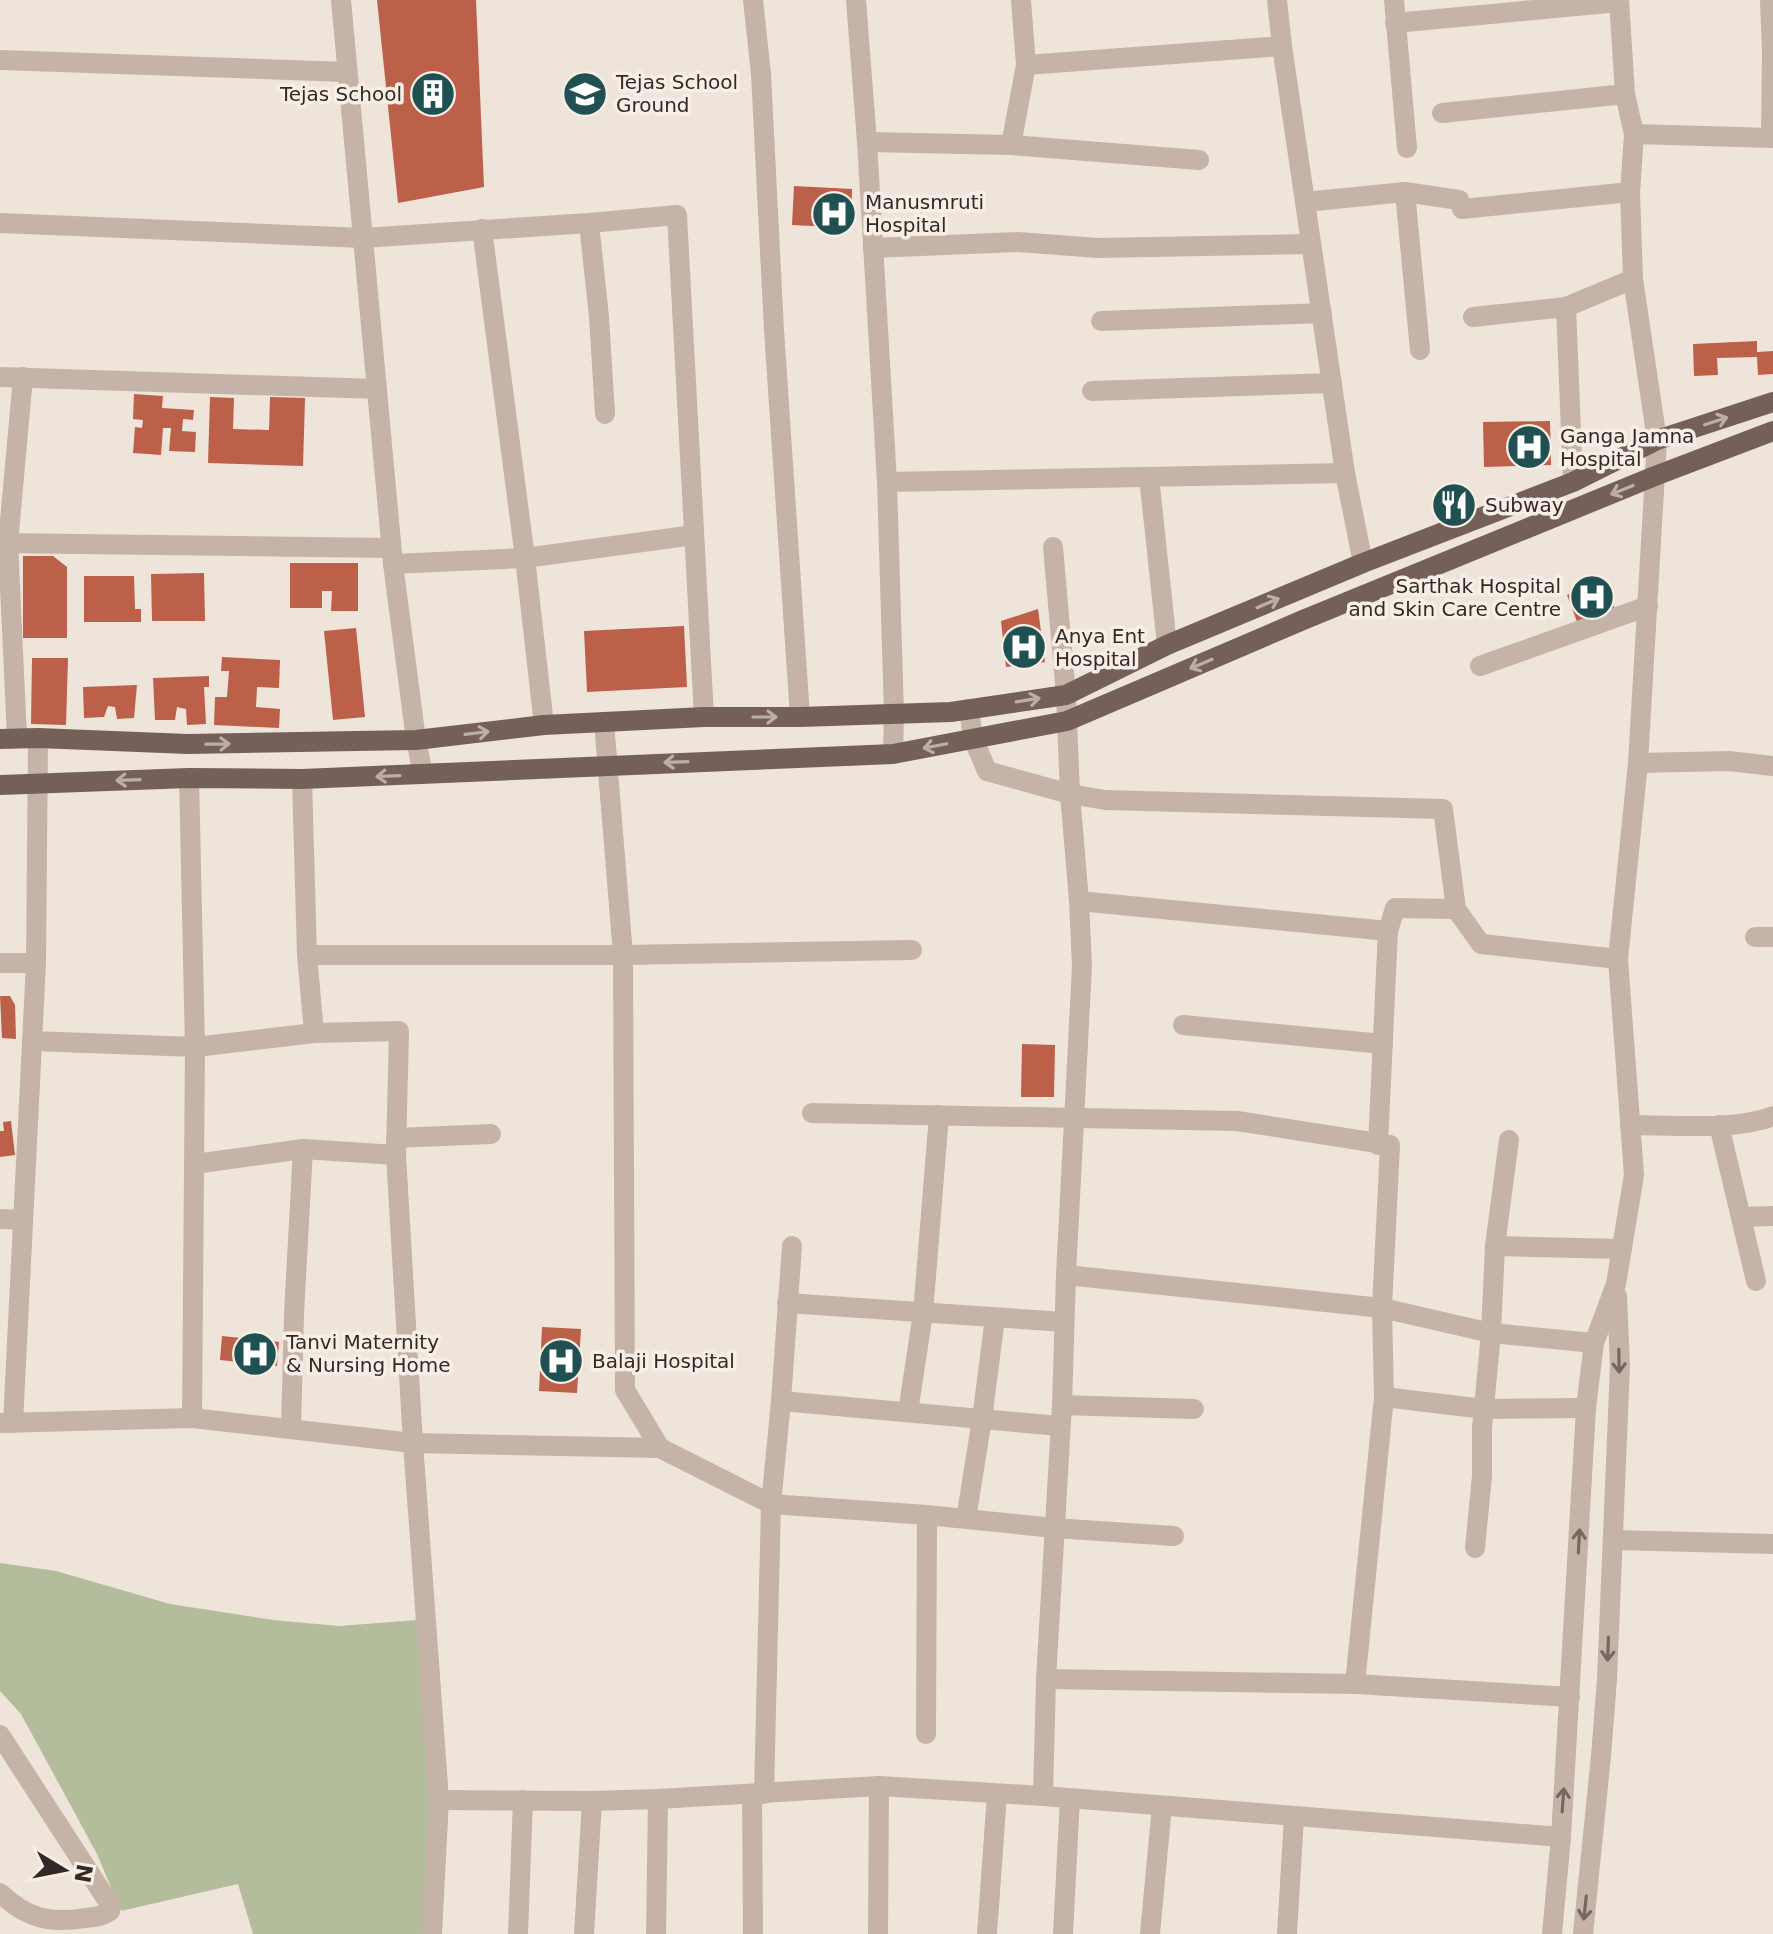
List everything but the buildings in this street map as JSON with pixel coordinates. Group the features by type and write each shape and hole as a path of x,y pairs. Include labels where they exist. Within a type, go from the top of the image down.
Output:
{"main road":[{"path":"18,738 188,744 416,740 544,725 969,709 1066,695 1167,645 1363,563 1573,482 1657,440 1773,402"},
{"path":"0,785 189,778 302,779 893,754 1067,721 1303,620 1773,431"}],"street":[{"path":"341,0 392,556 423,774"},
{"path":"753,0 761,74 774,330 800,717"},
{"path":"856,0 887,482 893,754"},
{"path":"1011,145 1026,65 1021,0"},
{"path":"1277,0 1345,473 1363,563"},
{"path":"1394,0 1407,148"},
{"path":"1634,134 1772,138 1770,0"},
{"path":"1395,23 1619,1 1625,94 1634,134 1630,192 1633,279 1657,440 1638,763 1618,959 1634,1175 1616,1284 1594,1343 1586,1408 1561,1837 1552,1934"},
{"path":"1026,65 1282,46"},
{"path":"0,60 347,72"},
{"path":"1442,113 1625,94"},
{"path":"867,142 1011,145 1199,160"},
{"path":"1305,202 1405,192 1459,200 1462,209 1630,192"},
{"path":"1405,192 1420,350"},
{"path":"0,223 363,238 677,215 704,717"},
{"path":"589,223 605,414"},
{"path":"482,229 544,725"},
{"path":"873,248 1018,242 1098,248 1311,244"},
{"path":"1473,317 1566,307 1633,279"},
{"path":"1566,307 1573,482"},
{"path":"1101,321 1322,313"},
{"path":"0,377 377,389"},
{"path":"23,377 4,543 18,738 37,784 36,963 23,1220 6,1423 192,1418 413,1443 660,1448 771,1504 1174,1536"},
{"path":"1092,391 1332,383"},
{"path":"887,482 1345,473"},
{"path":"1149,477 1167,645"},
{"path":"4,543 525,558 694,535"},
{"path":"1043,1796 1046,1679 1082,966 1066,695 1053,547"},
{"path":"1480,666 1648,606"},
{"path":"969,709 973,738 987,771 1070,794 1105,800 1443,809 1456,909 1481,944 1618,959"},
{"path":"604,722 623,955 625,1390 660,1448"},
{"path":"1638,763 1729,761 1773,766"},
{"path":"189,778 195,1047 192,1418"},
{"path":"302,779 307,955 314,1033"},
{"path":"1079,901 1388,931"},
{"path":"1378,1145 1388,931 1395,908 1456,909"},
{"path":"307,955 623,955 912,950"},
{"path":"0,963 36,963"},
{"path":"1183,1025 1383,1044"},
{"path":"32,1041 195,1047 314,1033 399,1031 396,1146 413,1443 439,1800 432,1934"},
{"path":"812,1113 1237,1121 1390,1145 1382,1308 1384,1397 1355,1684"},
{"path":"908,1412 923,1313 939,1115"},
{"path":"1630,1125 1740,1124 1773,1116"},
{"path":"1719,1125 1756,1281"},
{"path":"195,1164 303,1149 396,1146 491,1134"},
{"path":"1475,1548 1495,1246 1509,1140"},
{"path":"291,1429 303,1149"},
{"path":"1741,1217 1773,1216"},
{"path":"0,1219 23,1220"},
{"path":"753,1934 771,1504 792,1246"},
{"path":"1495,1246 1622,1249"},
{"path":"1066,1275 1382,1308 1491,1333 1594,1343"},
{"path":"1583,1934 1605,1702 1620,1366 1616,1284"},
{"path":"787,1303 1064,1322"},
{"path":"966,1519 995,1318"},
{"path":"1384,1397 1484,1409 1586,1408"},
{"path":"781,1401 982,1419 1194,1409"},
{"path":"926,1734 927,1515"},
{"path":"1613,1540 1773,1544"},
{"path":"1046,1679 1355,1684 1570,1697"},
{"path":"0,1735 109,1903 110,1911 104,1916 70,1921 46,1920 11,1904 0,1893"},
{"path":"439,1800 658,1799 879,1786 1561,1837"},
{"path":"878,1934 879,1786"},
{"path":"987,1934 997,1794"},
{"path":"1063,1934 1070,1798"},
{"path":"656,1934 658,1799"},
{"path":"518,1934 523,1800"},
{"path":"584,1934 592,1801"},
{"path":"1150,1934 1162,1806"},
{"path":"1287,1934 1294,1816"}],"green space":[{"path":"0,1563 56,1571 170,1604 273,1620 339,1626 417,1620 431,1801 426,1934 253,1934 238,1884 121,1911 97,1854 21,1714 0,1691"}],"place":[{"name":"Tejas School","path":"433,94"},
{"name":"Tejas School Ground","path":"585,94"},
{"name":"Manusmruti Hospital","path":"834,214"},
{"name":"Ganga Jamna Hospital","path":"1529,447"},
{"name":"Subway","path":"1454,505"},
{"name":"Sarthak Hospital and Skin Care Centre","path":"1592,597"},
{"name":"Anya Ent Hospital","path":"1024,647"},
{"name":"Tanvi Maternity & Nursing Home","path":"255,1354"},
{"name":"Balaji Hospital","path":"561,1361"}]}
